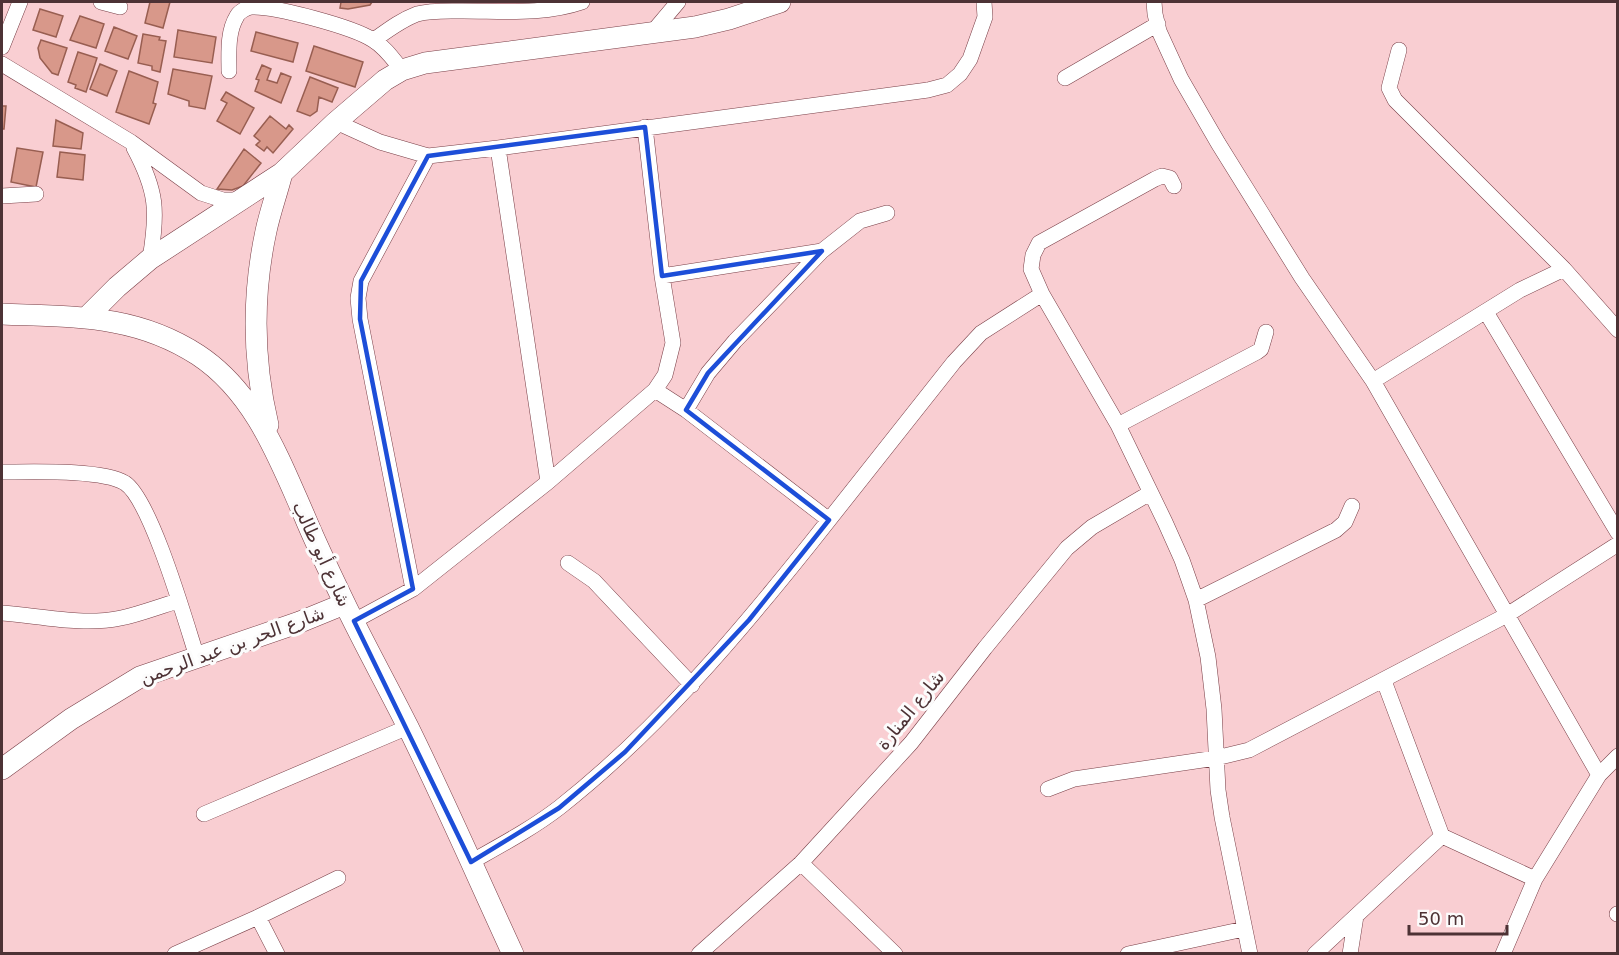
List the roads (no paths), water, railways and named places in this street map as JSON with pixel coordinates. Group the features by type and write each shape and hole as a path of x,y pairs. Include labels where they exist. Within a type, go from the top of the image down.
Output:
{"street":[{"path":"2,47 20,2"},
{"path":"101,2 120,7"},
{"path":"374,40 398,22 420,13 534,12 564,8 582,2"},
{"path":"651,34 678,2"},
{"path":"87,317 117,286 150,259 282,173 336,122 385,80 402,70 425,63 695,27 729,19 780,2"},
{"path":"336,122 380,142 428,156 928,90 947,85 960,74 970,59 985,17 984,2"},
{"path":"1154,2 1158,24 1181,79 1302,278 1373,381 1599,775"},
{"path":"229,71 230,35 237,15 249,7 266,8 332,24 374,40 384,48 402,70"},
{"path":"1065,78 1158,24"},
{"path":"1399,50 1389,88 1395,100 1563,269 1617,330"},
{"path":"2,64 131,142 201,193 223,200 241,200"},
{"path":"349,613 413,589 548,482 655,390 665,375 673,343 662,276 645,127"},
{"path":"131,142 146,171 154,199 155,228 150,259"},
{"path":"498,148 548,482"},
{"path":"413,589 366,352 358,298 362,281 428,156"},
{"path":"273,443 261,392 256,348 257,284 266,230 282,173"},
{"path":"1174,186 1170,178 1155,178 1039,243 1033,255 1032,269 1042,294 1118,425 1182,560 1196,600 1208,657 1222,817 1250,954"},
{"path":"2,196 36,194"},
{"path":"687,410 708,373 735,341 822,251 860,221 887,213"},
{"path":"662,276 822,251"},
{"path":"1373,381 1520,290 1563,269"},
{"path":"471,862 559,808 625,752 692,685 749,621 954,362 981,333 1042,294"},
{"path":"1486,312 1617,533"},
{"name":"شارع أبو طالب","path":"2,314 87,317 128,323 165,336 199,356 229,380 273,443 349,613 408,727 513,954"},
{"path":"1118,425 1257,352 1261,349 1266,332"},
{"path":"655,390 687,410 829,520"},
{"path":"2,472 87,474 113,478 126,484 151,521 197,657"},
{"name":"شارع المنارة","path":"709,950 801,863 911,743 1067,548 1092,527 1150,493"},
{"path":"1196,600 1336,530 1346,522 1352,506"},
{"path":"1048,789 1074,779 1216,758 1249,750 1507,615 1617,544"},
{"path":"568,563 594,581 692,685"},
{"path":"2,613 63,620 100,620 121,618 178,601"},
{"name":"شارع الحر بن عبد الرحمن","path":"2,769 71,719 140,677 300,622 349,613"},
{"path":"1384,681 1442,836 1535,879"},
{"path":"204,814 408,727"},
{"path":"1503,954 1535,879 1599,775 1617,756"},
{"path":"1315,954 1442,836"},
{"path":"801,863 895,954"},
{"path":"175,954 338,878"},
{"path":"1350,954 1356,916"},
{"path":"258,917 277,954"},
{"path":"1128,954 1244,929"}]}
